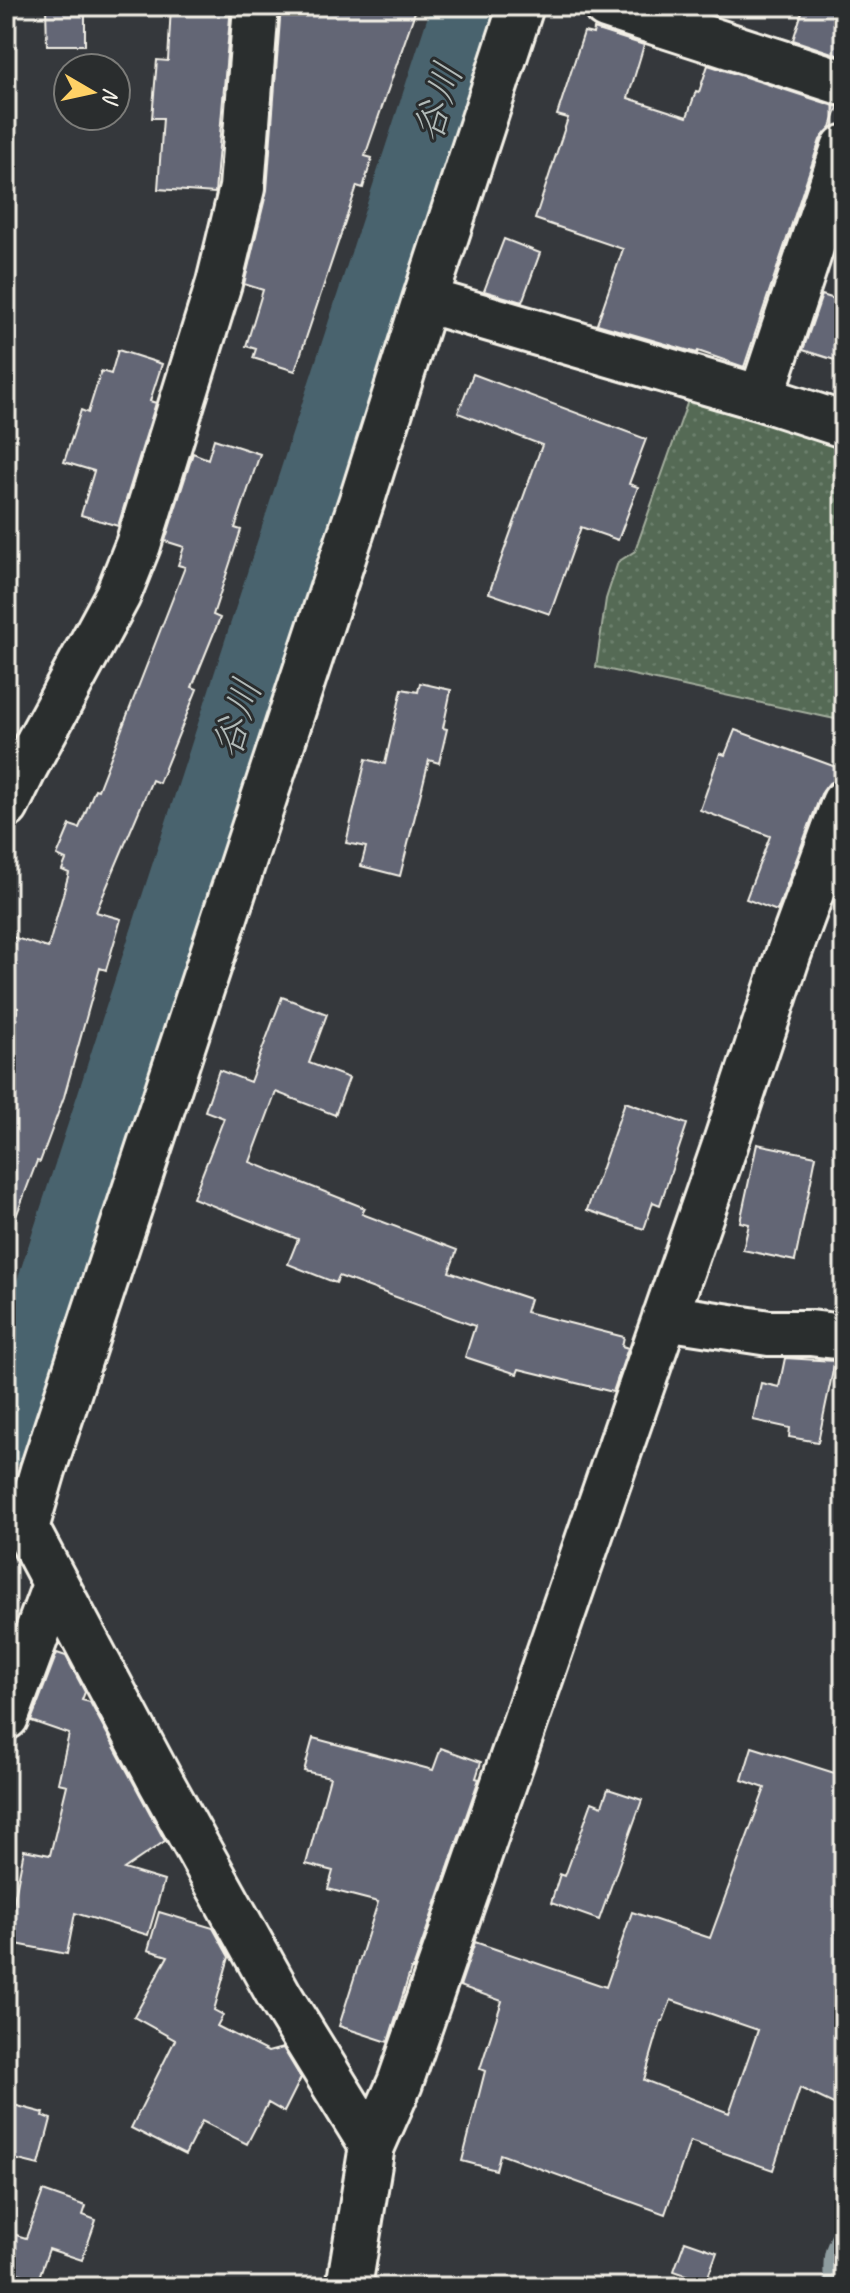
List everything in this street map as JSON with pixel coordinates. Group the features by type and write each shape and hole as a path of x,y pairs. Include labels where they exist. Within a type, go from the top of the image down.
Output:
{"street":[{"path":"6,806 118,595 143,530 219,283 242,188 256,6"},
{"path":"372,2146 279,1995 55,1585 13,1523 43,1470 521,6"},
{"path":"606,6 844,83"},
{"path":"761,398 844,148"},
{"path":"425,300 844,425"},
{"path":"349,2287 372,2146 405,2069 788,955 844,803"},
{"path":"665,1317 769,1333 844,1337"},
{"path":"6,1717 55,1585"}],"green space":[{"path":"690,395 844,444 844,721 596,667 606,599 618,562 635,551"}],"building":[{"path":"46,6 85,6 85,45 47,45"},
{"path":"171,6 231,6 215,193 158,189 163,118 152,118 157,60 168,61"},
{"path":"281,6 417,6 365,156 372,158 363,188 357,186 295,371 253,358 256,349 246,346 263,290 244,284 267,190"},
{"path":"804,6 844,6 844,57 793,40"},
{"path":"594,29 644,45 628,98 687,117 708,65 838,107 831,127 820,140 744,367 698,351 597,324 623,249 535,219 568,118 557,115 584,32 593,34"},
{"path":"504,239 540,253 522,302 484,291"},
{"path":"822,295 844,302 844,363 803,350"},
{"path":"118,350 162,364 150,401 156,403 118,526 81,515 94,471 64,462 81,410 88,413 101,371 111,374"},
{"path":"473,374 646,439 629,484 638,487 618,540 581,527 550,614 489,593 542,445 458,413"},
{"path":"214,439 260,454 235,528 241,530 213,615 220,618 192,687 197,689 159,783 152,780 96,912 121,919 106,970 100,968 64,1097 40,1162 37,1161 9,1235 6,1235 6,1052 18,1008 6,1004 6,935 48,948 69,873 62,870 66,860 57,856 70,825 79,828 95,789 98,790 185,567 178,565 184,547 165,541 193,453 208,459"},
{"path":"420,683 451,690 443,728 447,729 439,763 429,760 400,876 361,866 366,847 346,843 366,759 385,764 402,689 418,692"},
{"path":"735,730 844,770 844,779 829,783 821,794 777,911 746,899 770,836 700,810 720,753 725,755"},
{"path":"282,997 327,1014 309,1063 349,1078 335,1115 276,1092 250,1162 365,1208 362,1214 457,1250 449,1272 530,1299 526,1312 624,1337 622,1346 628,1348 613,1392 519,1369 517,1374 465,1357 475,1326 339,1276 336,1283 288,1264 298,1239 193,1198 224,1118 205,1111 219,1070 250,1082"},
{"path":"625,1102 687,1124 660,1205 653,1202 644,1229 587,1210"},
{"path":"757,1144 816,1156 795,1261 743,1250 749,1224 740,1222"},
{"path":"785,1358 835,1361 818,1442 789,1437 790,1428 753,1420 761,1383 779,1387"},
{"path":"57,1653 66,1656 85,1692 82,1700 90,1702 165,1841 124,1869 164,1881 148,1935 75,1913 67,1954 6,1942 24,1850 50,1855 67,1785 58,1783 69,1734 31,1721"},
{"path":"313,1738 433,1770 441,1748 481,1762 476,1778 479,1779 388,2042 339,2026 378,1902 328,1889 333,1871 306,1864 330,1777 304,1771"},
{"path":"752,1747 844,1776 844,2109 800,2088 773,2170 690,2141 665,2214 500,2154 496,2170 462,2161 485,2071 480,2069 502,2001 460,1986 475,1942 606,1987 632,1912 710,1938 765,1788 742,1780","holes":["671,2000 758,2030 729,2113 644,2080 661,2021"]},
{"path":"608,1789 642,1800 599,1920 551,1903 560,1874 565,1876 592,1802 602,1806"},
{"path":"159,1912 213,1928 229,1957 214,2010 223,2015 217,2026 268,2052 283,2048 301,2078 284,2112 268,2103 247,2144 202,2121 185,2155 131,2128 175,2040 134,2017 168,1956 148,1950"},
{"path":"6,2103 44,2113 43,2116 51,2119 39,2165 6,2157"},
{"path":"43,2191 86,2206 83,2215 96,2220 82,2260 49,2249 38,2280 6,2269 6,2256 13,2234 26,2238"},
{"path":"685,2241 717,2252 706,2282 674,2271"}],"waterway":[{"name":"谷川","path":"6,1431 469,6"},
{"path":"830,2287 831,2253 844,2222"}]}
